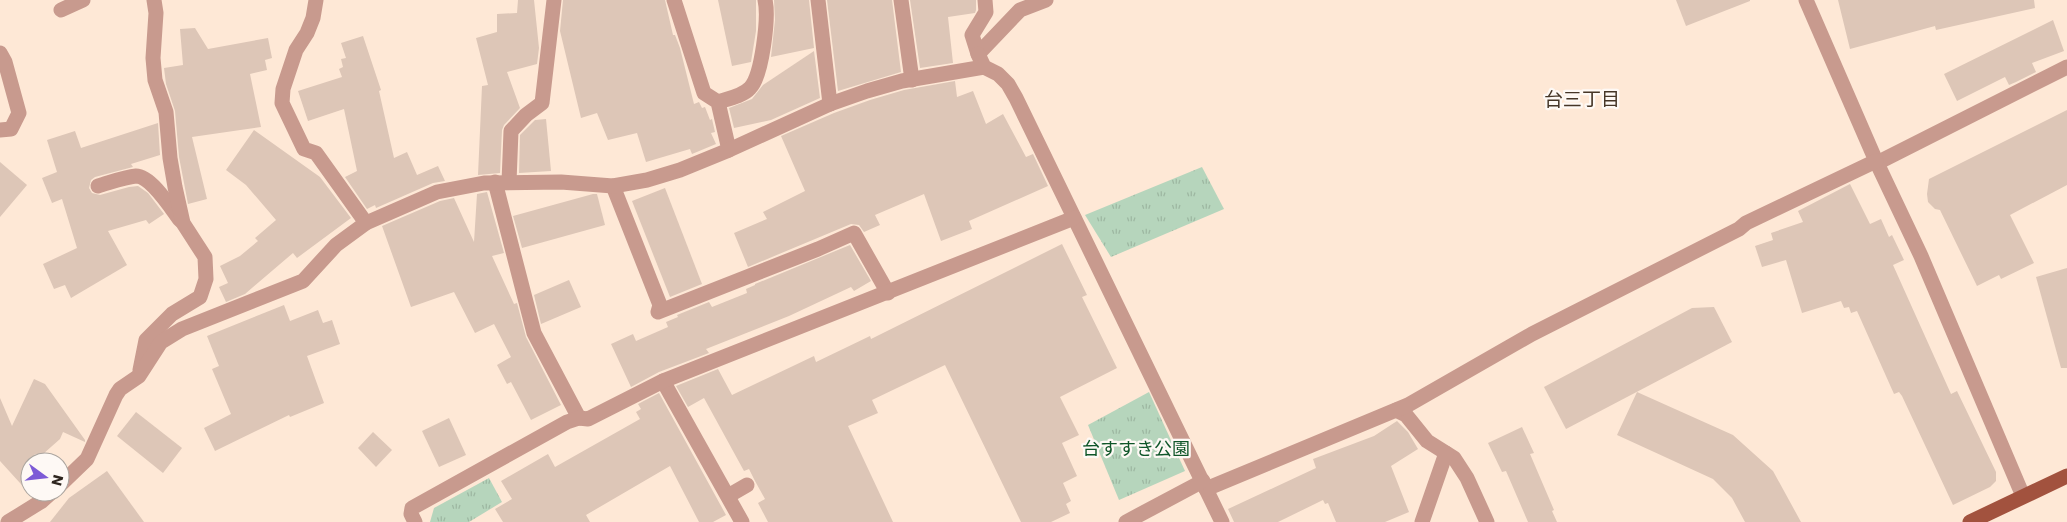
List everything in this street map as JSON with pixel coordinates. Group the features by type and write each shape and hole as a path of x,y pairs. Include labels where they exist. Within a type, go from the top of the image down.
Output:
{"main road":[{"path":"1970,522 2067,476"}],"street":[{"path":"61,10 83,0"},
{"path":"154,0 156,13 153,58 155,80 166,112 170,158 183,223"},
{"path":"316,0 313,18 307,33 296,50 283,89 282,103 304,149 316,152 366,223"},
{"path":"554,0 542,103 526,115 511,131 502,182 534,333 579,418"},
{"path":"674,0 704,92 718,102 729,150"},
{"path":"718,102 750,89 758,76 767,24 765,0"},
{"path":"818,0 830,104"},
{"path":"901,0 912,80"},
{"path":"985,0 986,12 972,34 981,60 1008,84 1222,522"},
{"path":"70,475 87,459 111,404 120,389 139,376 161,342 182,329 303,281 336,245 366,223 437,192 464,185 502,182 561,182 613,186 647,180 680,170 830,104 867,90 912,80 981,60 1020,10 1046,0"},
{"path":"1806,0 1877,162 1921,256 2023,496"},
{"path":"0,53 19,113 11,129 0,130"},
{"path":"1126,522 1205,485 1408,405 1532,334 1739,229 1746,223 1877,162 2067,67"},
{"path":"98,186 134,176 143,177 153,186 183,223 205,257 206,280 200,297 172,314 146,340 139,376"},
{"path":"613,186 660,305 658,312 818,250 854,233 888,293"},
{"path":"415,522 411,514 412,508 567,422 579,418 588,419 663,381 1074,218"},
{"path":"663,381 742,522"},
{"path":"1396,410 1406,415 1427,441 1454,458 1463,471 1487,522"},
{"path":"1422,522 1446,453"},
{"path":"728,496 747,485"},
{"path":"8,522 39,502"}],"green space":[{"path":"1202,167 1224,209 1111,257 1085,215"},
{"name":"台すすき公園","path":"1149,392 1185,471 1119,500 1088,425"},
{"path":"489,478 502,502 469,522 430,522 434,508"}],"building":[{"path":"518,0 534,0 539,48 537,64 507,72 520,108 504,125 502,130 500,173 478,175 482,86 488,85 476,38 497,32 497,14 517,13"},
{"path":"563,0 665,0 673,35 675,35 680,48 694,104 699,102 702,108 705,107 710,120 712,119 715,132 711,133 716,144 692,154 690,149 646,162 637,133 608,140 597,113 581,118 560,31"},
{"path":"718,0 756,0 756,31 751,62 732,66"},
{"path":"774,0 809,0 814,48 771,57 775,20"},
{"path":"827,0 892,0 901,72 838,91"},
{"path":"910,0 976,0 975,13 948,17 953,63 920,68"},
{"path":"1676,0 1750,0 1750,1 1686,26"},
{"path":"1838,0 2034,0 2035,8 1936,30 1935,26 1850,49"},
{"path":"2053,20 2064,51 2032,63 2036,72 2016,82 2009,85 2005,77 1957,101 1944,74"},
{"path":"195,28 208,49 268,38 272,58 265,60 267,70 250,74 261,127 192,137 207,199 188,204 179,157 175,111 166,84 164,68 183,65 180,29"},
{"path":"363,36 381,90 379,91 394,158 407,152 417,175 438,166 445,181 433,183 376,208 375,205 367,209 345,177 357,171 344,109 308,121 298,91 342,77 339,69 343,67 341,59 346,58 341,43"},
{"path":"814,51 820,98 771,120 734,128 729,108 752,99 763,85"},
{"path":"955,81 957,97 973,91 986,124 1003,114 1026,157 1033,154 1048,186 969,221 972,229 941,241 924,194 875,215 880,225 864,232 859,225 851,224 748,267 734,233 767,219 763,212 805,191 781,136 870,100 904,90"},
{"path":"2067,110 2067,185 2010,215 2034,263 2001,279 1999,275 1977,286 1940,210 1935,209 1928,202 1929,179"},
{"path":"546,119 551,171 519,173 520,135 535,120"},
{"path":"158,123 160,155 131,164 133,167 95,177 91,180 89,188 92,193 100,195 138,186 148,193 164,214 149,224 146,220 108,231 127,265 71,298 65,285 54,289 43,264 77,248 62,199 52,203 42,178 57,172 47,140 75,131 81,148"},
{"path":"254,130 320,177 351,218 297,258 293,253 245,294 226,302 219,287 228,283 220,266 240,256 258,241 255,238 276,220 246,185 226,170"},
{"path":"0,162 27,185 0,217"},
{"path":"1850,184 1870,224 1881,219 1889,237 1892,235 1904,260 1893,265 1951,394 1957,391 1996,472 1996,481 1990,487 1953,505 1902,396 1899,392 1894,394 1857,311 1851,313 1849,307 1844,308 1841,301 1802,313 1786,260 1762,267 1755,246 1773,240 1771,233 1803,222 1798,211"},
{"path":"665,188 702,284 670,297 632,201"},
{"path":"487,192 504,253 492,256 514,304 517,303 526,337 561,405 531,420 511,382 507,384 497,365 511,357 494,324 475,333 454,292 411,307 382,226 440,201 454,198 474,242 477,194"},
{"path":"597,194 605,225 522,248 513,216"},
{"path":"1062,244 1087,295 1082,297 1117,368 1060,397 1079,435 1062,443 1077,476 1063,483 1071,501 1066,504 1070,513 1051,522 1021,522 945,365 872,400 878,413 848,426 893,522 768,522 758,503 765,499 749,469 744,471 704,398 688,407 676,386 718,369 732,395 814,356 816,362 870,336 871,339"},
{"path":"850,245 871,281 854,291 851,287 789,316 706,349 709,353 659,372 631,387 611,344 633,334 636,341 668,327 666,322 678,317 677,315 709,302 712,307 747,293 746,289 755,284"},
{"path":"2067,268 2067,368 2061,368 2036,277"},
{"path":"569,280 581,307 541,324 534,295"},
{"path":"284,305 290,321 318,310 323,323 332,320 340,344 307,356 324,403 290,417 289,415 215,451 204,428 231,414 212,369 219,366 207,336"},
{"path":"1714,307 1732,342 1566,429 1544,387 1692,308"},
{"path":"34,379 45,384 85,442 63,432 60,439 45,452 20,452 20,483 0,461 0,398 12,426"},
{"path":"1637,392 1733,435 1773,471 1801,522 1745,522 1732,498 1713,479 1617,435"},
{"path":"659,393 726,515 713,522 699,522 670,466 586,515 590,522 503,522 495,509 512,499 501,481 548,454 555,467 640,419 636,412 641,409 638,404"},
{"path":"136,412 182,448 163,473 117,436"},
{"path":"449,418 466,455 439,467 422,431"},
{"path":"1397,421 1408,432 1418,449 1391,466 1409,512 1385,522 1336,522 1328,503 1325,504 1323,500 1278,522 1234,522 1228,509 1316,468 1313,459 1374,436"},
{"path":"1522,427 1534,453 1530,454 1554,510 1552,511 1557,522 1528,522 1506,471 1502,472 1488,443"},
{"path":"373,432 392,450 376,467 358,448"},
{"path":"107,471 144,522 50,522 66,502 70,502 70,497"}],"district":[{"name":"台三丁目","path":"1582,99"}]}
